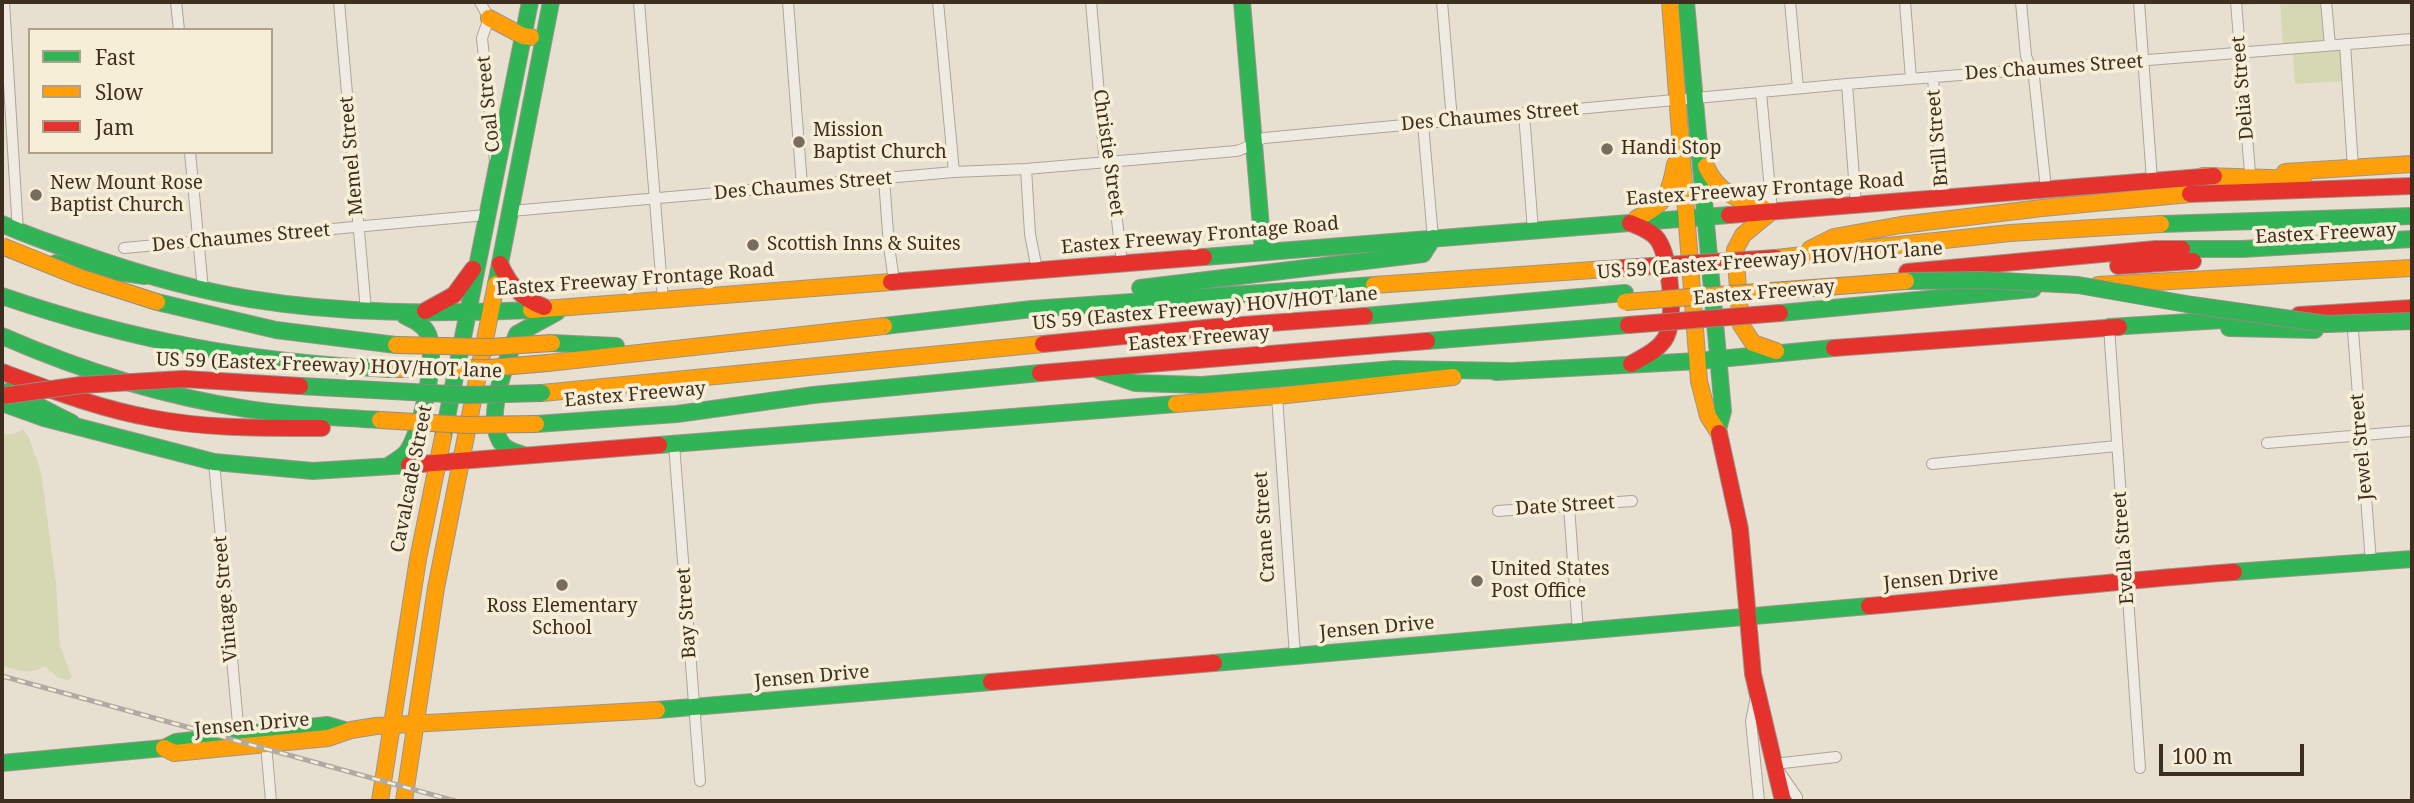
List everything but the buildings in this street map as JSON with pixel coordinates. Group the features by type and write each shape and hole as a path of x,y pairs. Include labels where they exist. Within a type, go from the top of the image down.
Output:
{"main road":[{"name":"Cavalcade Street","path":"380,801 414,584 530,2"},
{"path":"404,801 436,588 551,2"},
{"path":"1242,2 1263,251"},
{"path":"1670,2 1699,381 1708,416 1718,429 1740,529 1749,643 1757,691 1783,801"},
{"path":"1686,2 1723,411 1718,429"},
{"path":"489,18 523,36 543,39"},
{"path":"1628,222 1650,213 1667,199 1672,188 1680,135"},
{"path":"1700,143 1709,176 1720,188 1735,199 1772,211"},
{"name":"Eastex Freeway Frontage Road","path":"2,224 145,276 203,290 291,305 366,311 467,313 663,300 2203,176 2412,164"},
{"path":"2203,176 2412,185"},
{"path":"1799,255 1834,237 1901,225 2171,195 2412,185"},
{"path":"1772,211 1743,235 1735,250 1741,325 1753,343 1782,352"},
{"path":"2156,249 2278,243 2374,233 2411,216"},
{"name":"Eastex Freeway","path":"2,296 107,329 207,353 288,363 388,369 488,368 1091,304 1776,258 2010,233 2129,225 2411,216"},
{"path":"1628,222 1646,229 1660,244 1668,278 1670,312 1665,340 1629,365"},
{"path":"1091,304 1120,291 1423,254 1433,238"},
{"name":"US 59 (Eastex Freeway) HOV/HOT lane","path":"2,396 81,385 184,379 388,392 467,395 542,393 1447,307 1625,297 1776,281 1924,271 2156,249 2242,249 2412,239"},
{"path":"2,249 69,266 145,276"},
{"path":"2,249 157,302 267,329 324,338 396,345 490,347 552,343 676,348"},
{"name":"Eastex Freeway","path":"1625,297 2412,250"},
{"path":"420,313 454,295 476,264"},
{"path":"500,264 514,292 525,300 558,308"},
{"name":"Eastex Freeway","path":"2,335 81,367 174,395 279,413 379,424 536,424 677,414 813,395 1092,369 1780,313 2039,288 2412,268"},
{"path":"1918,280 2036,281 2078,285 2326,324 2412,321"},
{"path":"525,456 503,446 496,432 497,401 504,369 517,334 558,308"},
{"path":"2,403 44,418 214,463 313,471 386,468 1278,396 1507,371 1698,361 2109,327 2412,308"},
{"path":"386,468 406,453 417,433 433,354 429,335 423,325 399,312"},
{"path":"2109,327 2353,331 2412,329"},
{"path":"1092,369 1135,383 1202,385 1395,369 1507,371"},
{"path":"2,372 99,405 171,422 247,428 379,424"},
{"path":"2,387 72,424"},
{"name":"Jensen Drive","path":"2,763 163,748 176,743 327,725 344,730 523,716 695,708 1994,596 2126,580 2412,559"},
{"path":"414,584 436,588"},
{"name":"Jensen Drive","path":"163,748 174,753 328,738 344,730"},
{"path":"1774,764 1774,801"}],"street":[{"path":"4,2 18,232"},
{"path":"176,2 179,28"},
{"name":"Memel Street","path":"339,2 366,311"},
{"path":"480,2 489,18"},
{"path":"639,2 663,300"},
{"path":"788,2 802,186"},
{"path":"938,2 954,172"},
{"name":"Christie Street","path":"1091,2 1104,152 1111,169 1122,263"},
{"path":"1441,2 1452,120"},
{"path":"1790,2 1798,88"},
{"name":"Brill Street","path":"1905,2 1911,79"},
{"path":"2021,2 2026,56 2034,77 2046,189"},
{"path":"2139,2 2152,180"},
{"name":"Delia Street","path":"2235,2 2250,173"},
{"path":"2326,2 2330,45"},
{"name":"Coal Street","path":"489,18 482,38 496,167"},
{"name":"Des Chaumes Street","path":"511,211 954,172 1108,163 1236,151 1244,150 1264,138 1694,97 2412,39"},
{"path":"2346,44 2353,168"},
{"name":"Brill Street","path":"1933,78 1943,197"},
{"path":"1847,84 1856,205"},
{"path":"1761,93 1772,211"},
{"path":"1524,113 1533,230"},
{"path":"1423,124 1433,238"},
{"path":"190,154 203,290"},
{"path":"1026,169 1030,233 1037,270"},
{"path":"884,179 894,281"},
{"name":"Des Chaumes Street","path":"124,248 486,215"},
{"name":"Evella Street","path":"2109,327 2140,768"},
{"name":"Jewel Street","path":"2353,331 2371,562"},
{"name":"Crane Street","path":"1278,396 1295,656"},
{"path":"2267,443 2412,431"},
{"name":"Bay Street","path":"674,444 700,781"},
{"path":"1932,464 2118,446"},
{"name":"Vintage Street","path":"214,463 239,735"},
{"name":"Date Street","path":"1498,511 1632,501"},
{"path":"1569,506 1578,632"},
{"path":"1757,691 1751,722 1759,801"},
{"path":"267,744 271,801"},
{"path":"1797,801 1797,797 1774,764 1836,757"}],"green space":[{"path":"2242,2 2321,2 2325,38 2322,42 2283,46 2280,3 2242,5"},
{"path":"2337,49 2341,53 2344,81 2295,84 2293,53"},
{"path":"23,429 41,472 56,584 60,646 72,677 68,680 59,678 44,666 29,671 2,666 2,433 13,434"}],"railway":[{"path":"2,676 455,801"}],"traffic: fast":[{"path":"443,437 530,2"},
{"path":"496,284 551,2"},
{"path":"1242,2 1263,251"},
{"path":"1686,2 1723,411 1718,429"},
{"path":"1204,257 1729,215"},
{"path":"2161,224 2412,216"},
{"path":"2,224 130,270 190,287 250,299 320,308 390,312 531,310"},
{"path":"1140,288 1423,254 1433,238"},
{"path":"2182,249 2242,249 2412,239"},
{"path":"56,263 145,276"},
{"path":"1906,281 1982,280 2078,285 2326,324 2412,321"},
{"path":"884,326 1032,309 1374,285"},
{"path":"1780,313 2033,289"},
{"path":"1365,316 1625,293"},
{"path":"2,296 98,325 192,347 287,361 388,369"},
{"path":"157,302 276,330 396,345"},
{"path":"523,455 505,447 497,435 495,421 498,390 517,334 557,312"},
{"path":"388,466 406,453 412,443 430,374 430,342 427,332 420,324 405,316"},
{"path":"2109,327 2255,318"},
{"path":"1427,341 1628,325"},
{"path":"2229,328 2315,330"},
{"path":"2,336 91,371 215,404 297,415 380,420"},
{"path":"552,343 616,346"},
{"path":"1496,372 1698,361 1834,348"},
{"path":"1100,371 1135,383 1202,385 1395,369 1507,371"},
{"path":"536,424 677,414 813,395 1040,373"},
{"path":"300,386 467,395 542,393"},
{"path":"9,391 72,423"},
{"path":"2,403 44,418 214,462 313,471 409,465"},
{"path":"659,445 1176,404"},
{"path":"2234,572 2412,559"},
{"path":"1214,663 1869,606"},
{"path":"657,710 991,682"},
{"path":"2,763 164,748 176,742 327,725 344,730"}],"traffic: slow":[{"path":"1670,2 1699,381 1708,416 1719,433"},
{"path":"489,18 523,36 531,37"},
{"path":"1637,218 1654,208 1665,197 1675,164"},
{"path":"2285,172 2412,164"},
{"path":"1706,166 1722,189 1745,202 1763,208"},
{"path":"2203,176 2303,179"},
{"path":"1810,249 1834,237 1901,225 2190,194"},
{"path":"1772,211 1743,235 1735,250 1741,325 1753,343 1776,351"},
{"path":"1776,258 2010,233 2161,224"},
{"path":"2,246 79,277 157,302"},
{"path":"1374,285 1622,268"},
{"path":"2098,285 2412,268"},
{"path":"1625,302 1906,281"},
{"path":"531,310 891,282"},
{"path":"404,801 436,588 496,284"},
{"path":"548,363 884,326"},
{"path":"396,345 490,347 552,343"},
{"path":"542,393 1043,344"},
{"path":"388,369 488,368 548,363"},
{"path":"1176,404 1453,377"},
{"path":"380,420 466,425 536,424"},
{"path":"380,801 418,559 443,437"},
{"path":"164,748 174,753 328,738 351,730 376,726 657,710"}],"traffic: jam":[{"path":"1729,215 2214,176"},
{"path":"2190,194 2412,186"},
{"path":"1630,223 1649,232 1658,240 1666,260 1671,303 1669,328 1663,342 1631,364"},
{"path":"1907,272 2156,249 2182,249"},
{"path":"891,282 1204,257"},
{"path":"1622,268 1776,258"},
{"path":"2118,266 2193,261"},
{"path":"500,264 517,290 544,307"},
{"path":"425,311 454,295 473,269"},
{"path":"2299,315 2412,308"},
{"path":"1628,325 1780,313"},
{"path":"1043,344 1365,316"},
{"path":"1834,348 2119,327"},
{"path":"1040,373 1427,341"},
{"path":"2,372 94,404 172,422 258,428 322,428"},
{"path":"2,396 81,385 184,379 300,386"},
{"path":"1719,433 1740,529 1753,674 1783,801"},
{"path":"409,465 659,445"},
{"path":"1869,606 2234,572"},
{"path":"991,682 1214,663"}],"place":[{"name":"Mission Baptist Church","path":"799,142"},
{"name":"Handi Stop","path":"1607,149"},
{"name":"New Mount Rose Baptist Church","path":"36,195"},
{"name":"Scottish Inns & Suites","path":"753,245"},
{"name":"United States Post Office","path":"1477,581"},
{"name":"Ross Elementary School","path":"562,585"}]}
